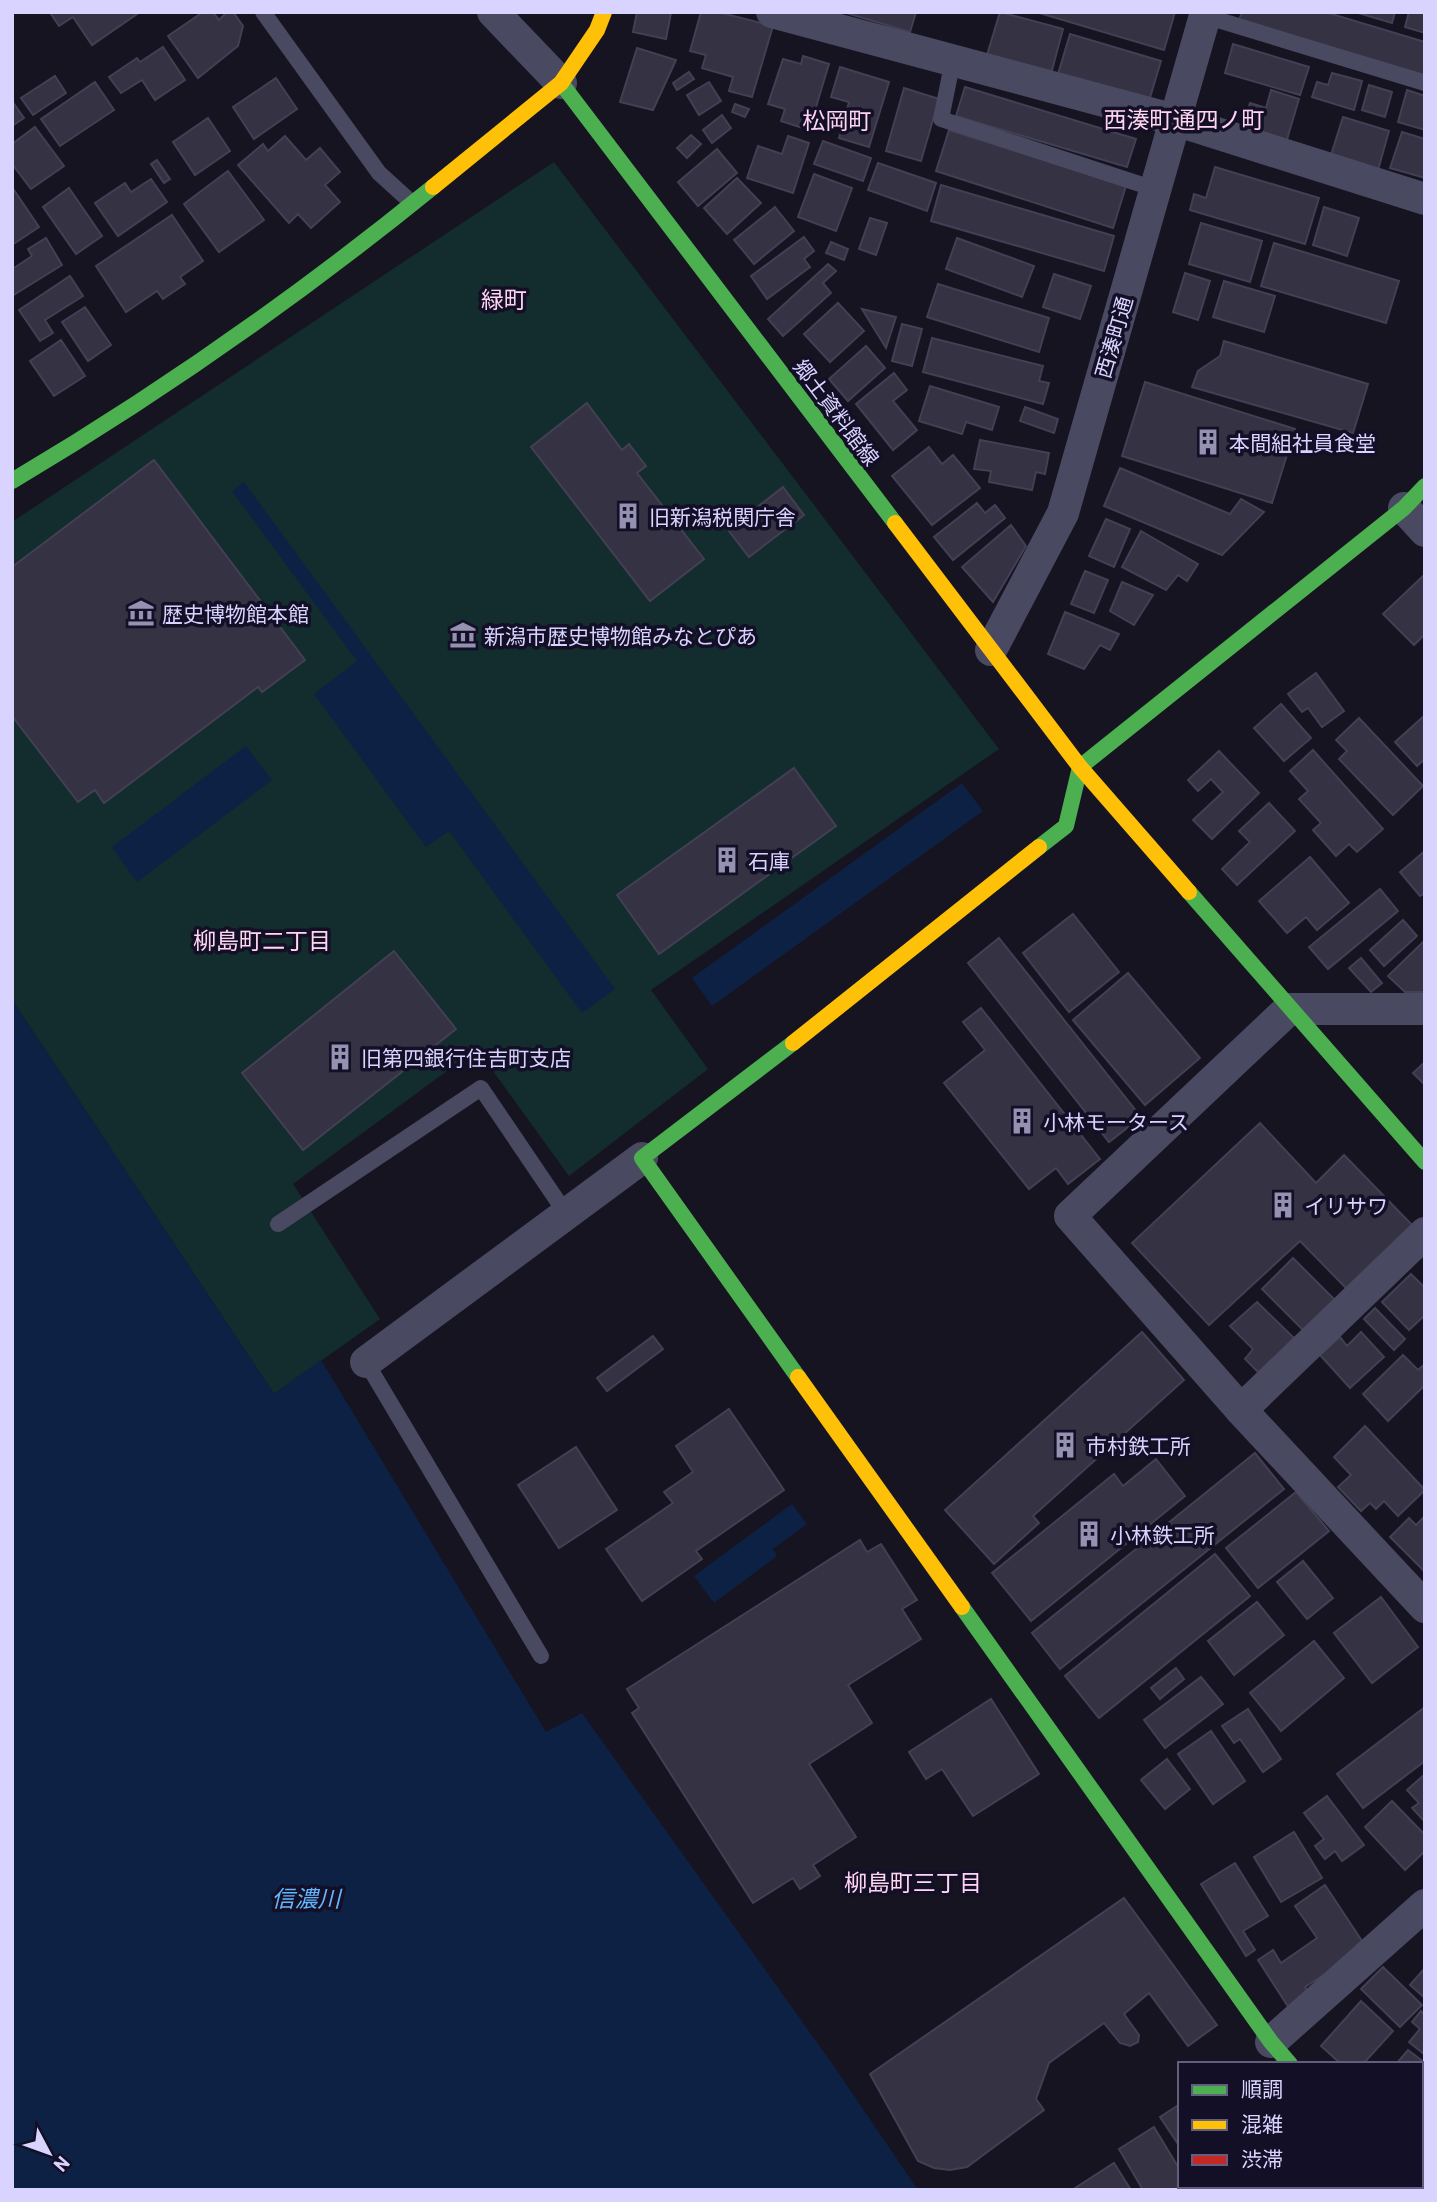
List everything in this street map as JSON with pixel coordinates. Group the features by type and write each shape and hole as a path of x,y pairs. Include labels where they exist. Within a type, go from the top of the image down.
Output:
{"street":[{"path":"493,12 561,83"},
{"path":"12,481 81,440 299,292 413,203 561,83 597,30 604,12"},
{"path":"772,12 1175,121 1425,199"},
{"name":"西湊町通","path":"991,650 1063,513 1205,14"},
{"name":"郷土資料館線","path":"561,83 1080,768 1425,1162"},
{"path":"366,1362 749,1078 1066,826 1080,768 1418,508"},
{"path":"1425,1009 1289,1009 1070,1216 1241,1410 1425,1607"},
{"path":"642,1158 1280,2053 1425,1905"},
{"path":"1241,1410 1425,1233"}],"lane":[{"path":"263,12 379,173 413,203"},
{"path":"1205,14 1425,83"},
{"path":"953,60 941,119 1155,189"},
{"path":"278,1224 481,1088 567,1215"},
{"path":"366,1362 541,1657"}],"green space":[{"name":"新潟市歴史博物館みなとぴあ","path":"554,162 999,749 651,990 708,1069 569,1176 477,1049 293,1184 380,1319 274,1394 12,1000 12,522"}],"water":[{"path":"244,482 615,989 582,1013 449,831 426,847 314,694 357,661 232,491"},
{"path":"246,746 272,780 137,882 112,847"},
{"path":"962,783 983,811 712,1006 692,978"},
{"name":"信濃川","path":"12,1000 274,1394 321,1360 546,1732 582,1713 831,2062 918,2190 12,2190"},
{"path":"792,1504 807,1524 773,1549 777,1556 714,1603 694,1576"}],"building":[{"path":"140,12 92,45 73,17 59,26 51,14"},
{"path":"203,12 213,12 219,20 227,12 233,12 243,26 238,46 198,78 168,36"},
{"path":"637,12 671,13 666,39 633,32"},
{"path":"701,12 718,12 773,26 752,97 729,91 733,77 702,68 706,55 690,51"},
{"path":"843,12 916,12 910,32"},
{"path":"1000,12 1063,29 1051,74 987,55"},
{"path":"1036,12 1175,12 1164,50"},
{"path":"1242,12 1325,12 1425,42 1425,75 1239,20"},
{"path":"1355,12 1395,12 1392,23"},
{"path":"1409,12 1425,12 1425,33 1405,27"},
{"path":"1070,34 1161,61 1149,101 1058,74"},
{"path":"1233,44 1309,67 1300,95 1225,73"},
{"path":"163,47 185,80 155,100 142,80 121,93 109,77 137,58 140,62"},
{"path":"637,48 676,60 653,110 620,102"},
{"path":"803,56 829,64 809,130 781,121 785,109 768,104 783,59 801,64"},
{"path":"840,67 889,82 869,147 839,138 849,102 831,97"},
{"path":"689,72 694,79 677,90 673,83"},
{"path":"1332,73 1362,81 1354,110 1312,97 1317,82 1328,85"},
{"path":"55,76 66,93 33,115 21,98"},
{"path":"276,78 297,109 254,139 233,107"},
{"path":"95,82 114,110 60,146 41,119"},
{"path":"709,82 721,101 699,115 687,95"},
{"path":"1369,85 1392,92 1385,117 1362,110"},
{"path":"965,87 1136,139 1127,167 956,116"},
{"path":"904,88 939,99 921,161 886,151"},
{"path":"1271,90 1299,99 1286,143 1243,126 1250,103 1266,108"},
{"path":"1407,90 1425,96 1425,130 1398,122"},
{"path":"12,101 24,118 12,126"},
{"path":"735,104 749,109 745,117 732,112"},
{"path":"722,115 731,128 712,143 703,130"},
{"path":"1343,117 1389,131 1378,170 1331,155"},
{"path":"208,118 230,151 195,175 173,142"},
{"path":"35,127 64,166 31,189 12,164 12,144"},
{"path":"949,130 1126,186 1113,228 936,171"},
{"path":"1402,132 1425,139 1425,178 1390,168"},
{"path":"691,135 701,144 687,158 677,148"},
{"path":"285,136 306,160 320,148 340,172 325,185 340,202 311,228 298,214 289,223 238,165 263,144 268,151"},
{"path":"788,136 809,143 793,193 747,178 758,146 782,154"},
{"path":"823,141 871,158 863,181 814,164"},
{"path":"717,149 737,173 698,206 678,182"},
{"path":"157,160 170,179 164,183 151,164"},
{"path":"878,163 936,183 927,211 868,190"},
{"path":"1215,167 1319,198 1305,244 1190,210 1194,194 1206,198"},
{"path":"228,171 264,220 219,252 184,204"},
{"path":"814,174 852,188 836,231 798,217"},
{"path":"737,178 761,203 727,234 704,208"},
{"path":"151,179 167,202 118,236 95,203 125,183 131,192"},
{"path":"941,185 1114,236 1104,271 931,221"},
{"path":"12,187 39,227 12,245"},
{"path":"69,188 102,236 76,254 43,207"},
{"path":"775,207 794,231 754,264 734,240"},
{"path":"1324,207 1359,218 1347,256 1313,245"},
{"path":"172,215 203,261 180,277 185,284 163,299 157,291 126,312 96,266"},
{"path":"870,218 887,223 876,255 859,249"},
{"path":"1201,223 1262,241 1250,282 1189,264"},
{"path":"804,237 814,251 804,259 810,267 767,299 751,276"},
{"path":"46,238 62,265 12,296 12,266 14,268 32,256 28,249"},
{"path":"957,238 1034,266 1022,297 946,269"},
{"path":"831,242 848,249 844,260 826,253"},
{"path":"1274,243 1399,281 1386,323 1261,286"},
{"path":"828,264 836,271 823,283 831,293 783,336 768,319"},
{"path":"1185,273 1210,281 1198,320 1173,312"},
{"path":"1054,274 1091,286 1080,319 1043,307"},
{"path":"70,276 83,296 45,320 53,333 40,341 19,310"},
{"path":"1224,281 1275,296 1264,332 1213,317"},
{"path":"938,284 1049,318 1039,352 927,317"},
{"path":"838,303 864,331 830,362 804,334"},
{"path":"85,307 111,345 88,361 62,322"},
{"path":"862,309 896,317 886,348"},
{"path":"902,324 922,329 912,366 892,361"},
{"path":"932,338 1043,366 1039,381 1049,383 1043,404 923,372"},
{"path":"61,340 85,376 54,396 30,361"},
{"path":"1224,341 1368,384 1353,433 1192,387 1198,371 1220,356"},
{"path":"866,346 885,368 848,401 829,379"},
{"path":"894,373 907,390 893,401 917,430 893,450 856,404"},
{"name":"本間組社員食堂","path":"1145,382 1295,429 1272,503 1122,456"},
{"path":"930,386 999,407 992,430 966,422 962,434 919,421"},
{"name":"旧新潟税関庁舎","path":"587,403 622,450 629,444 646,466 637,473 704,559 650,601 531,447"},
{"path":"1025,407 1058,419 1054,433 1020,421"},
{"path":"980,440 1049,453 1045,474 1036,472 1032,490 989,482 991,471 974,469"},
{"path":"929,447 942,464 953,455 980,488 932,525 892,476"},
{"name":"歴史博物館本館","path":"154,460 305,660 262,692 258,687 104,803 95,790 78,802 12,716 12,567"},
{"path":"1120,468 1230,514 1241,499 1264,512 1222,555 1104,506"},
{"path":"783,487 804,515 749,557 728,530"},
{"path":"977,503 985,513 995,505 1005,518 953,560 934,537"},
{"path":"1106,519 1130,529 1114,567 1089,556"},
{"path":"1011,525 1026,546 993,602 962,567"},
{"path":"1141,531 1198,564 1187,581 1178,575 1166,590 1122,567"},
{"path":"1085,571 1108,580 1094,613 1071,604"},
{"path":"1425,574 1425,634 1414,645 1383,614"},
{"path":"1122,582 1153,595 1134,625 1110,611"},
{"path":"1065,612 1119,634 1110,650 1100,645 1084,669 1048,654"},
{"path":"1316,673 1344,711 1322,727 1308,708 1302,712 1288,694"},
{"path":"1281,704 1311,738 1284,761 1254,728"},
{"path":"1425,715 1425,759 1417,766 1395,742"},
{"path":"1359,718 1423,786 1393,815 1339,759 1347,751 1336,740"},
{"path":"1313,750 1383,829 1357,852 1349,844 1336,856 1313,830 1321,823 1299,799 1308,791 1290,771"},
{"path":"1219,751 1259,793 1212,839 1193,820 1223,792 1211,779 1198,791 1188,780"},
{"name":"石庫","path":"794,768 836,826 659,954 617,895"},
{"path":"1269,803 1295,831 1237,885 1222,869 1250,842 1239,831"},
{"path":"1425,851 1425,893 1420,896 1400,872"},
{"path":"1310,857 1349,903 1317,930 1306,917 1287,933 1259,901"},
{"path":"1380,889 1398,911 1328,969 1309,947"},
{"path":"1073,914 1119,972 1069,1012 1023,953"},
{"path":"1403,920 1417,936 1384,966 1370,950"},
{"path":"999,938 1141,1117 1109,1142 968,963"},
{"path":"1424,941 1425,992 1405,992 1388,976"},
{"name":"旧第四銀行住吉町支店","path":"394,951 456,1029 303,1150 242,1073"},
{"path":"1361,958 1382,983 1371,992 1349,968"},
{"path":"1128,973 1200,1058 1145,1105 1073,1020"},
{"name":"小林モータース","path":"981,1008 1100,1159 1068,1184 1056,1168 1029,1189 944,1083 985,1050 963,1022"},
{"path":"1425,1062 1425,1085 1413,1073"},
{"name":"イリサワ","path":"1260,1123 1316,1183 1344,1155 1414,1227 1348,1290 1300,1241 1209,1325 1132,1243"},
{"path":"1293,1258 1338,1303 1307,1334 1262,1289"},
{"path":"1411,1274 1425,1288 1425,1315 1409,1330 1382,1302"},
{"path":"1257,1302 1298,1342 1263,1377 1245,1359 1253,1349 1230,1326"},
{"path":"1375,1308 1405,1339 1394,1350 1364,1319"},
{"name":"市村鉄工所","path":"1142,1332 1184,1380 1033,1516 1039,1523 994,1564 945,1510"},
{"path":"1361,1332 1384,1357 1350,1388 1320,1355 1340,1337 1347,1346"},
{"path":"653,1336 663,1349 607,1391 597,1378"},
{"path":"1403,1355 1418,1370 1425,1364 1425,1385 1388,1421 1363,1394"},
{"path":"729,1409 784,1490 696,1551 702,1559 642,1601 606,1549 673,1503 664,1492 693,1472 676,1446"},
{"path":"1365,1426 1425,1490 1398,1516 1384,1501 1376,1509 1370,1503 1361,1511 1338,1487 1351,1475 1334,1457"},
{"path":"576,1447 617,1510 559,1548 518,1485"},
{"path":"1255,1453 1284,1489 1060,1669 1032,1633"},
{"name":"小林鉄工所","path":"1156,1459 1185,1496 1031,1621 992,1573 1114,1474 1123,1486"},
{"path":"1296,1492 1329,1531 1258,1588 1226,1548"},
{"path":"1425,1516 1425,1572 1390,1537 1409,1518 1416,1525"},
{"path":"860,1540 867,1552 881,1544 917,1600 902,1609 921,1639 848,1685 872,1723 809,1764 856,1837 813,1865 820,1876 800,1889 793,1878 753,1903 632,1713 639,1708 627,1689"},
{"path":"1215,1554 1250,1596 1099,1718 1065,1676"},
{"path":"1303,1561 1333,1598 1307,1619 1277,1582"},
{"path":"1381,1597 1418,1647 1372,1683 1334,1633"},
{"path":"1257,1602 1284,1635 1234,1675 1208,1641"},
{"path":"1314,1641 1344,1678 1281,1731 1250,1693"},
{"path":"1176,1668 1184,1679 1160,1699 1151,1688"},
{"path":"1201,1677 1223,1704 1165,1748 1144,1720"},
{"path":"991,1699 1039,1774 973,1816 942,1769 926,1779 909,1752"},
{"path":"1425,1707 1425,1761 1363,1808 1337,1774"},
{"path":"1248,1709 1281,1759 1263,1772 1240,1739 1234,1743 1222,1726"},
{"path":"1211,1731 1245,1781 1213,1804 1178,1754"},
{"path":"1167,1759 1190,1789 1165,1809 1141,1780"},
{"path":"1425,1774 1425,1822 1412,1808 1419,1803 1407,1790"},
{"path":"1327,1796 1364,1845 1342,1861 1335,1851 1325,1859 1315,1846 1324,1839 1304,1813"},
{"path":"1392,1801 1425,1835 1425,1851 1405,1870 1365,1827"},
{"path":"1294,1832 1322,1878 1281,1902 1254,1857"},
{"path":"1235,1863 1268,1916 1243,1931 1255,1950 1246,1956 1201,1884"},
{"path":"1325,1885 1366,1947 1305,1987 1310,1994 1289,2008 1258,1960 1273,1950 1281,1963 1317,1938 1295,1906"},
{"path":"1124,1898 1217,2025 1188,2046 1149,1993 1124,2014 1139,2035 1138,2042 1130,2046 1120,2043 1104,2023 1049,2063 1036,2099 1044,2110 967,2167 950,2170 934,2168 918,2161 870,2074"},
{"path":"1383,1967 1422,2005 1400,2027 1361,1989"},
{"path":"1425,1970 1425,1998 1410,1985"},
{"path":"1361,2001 1393,2031 1365,2062 1339,2062 1321,2046"},
{"path":"1421,2011 1425,2015 1425,2055 1409,2042 1420,2029 1412,2022"},
{"path":"1408,2050 1425,2063 1425,2069 1423,2071 1423,2062 1398,2062"},
{"path":"1425,2083 1425,2145 1423,2143"},
{"path":"1178,2105 1178,2144 1160,2117"},
{"path":"1154,2127 1178,2167 1178,2188 1181,2188 1143,2190 1119,2149"},
{"path":"1114,2163 1131,2190 1076,2190 1075,2188"}],"traffic: fast":[{"path":"561,83 895,523"},
{"path":"12,481 121,414 228,342 332,266 433,187"},
{"path":"1039,847 1066,826 1080,767 1404,508 1425,486"},
{"path":"1189,892 1425,1162"},
{"path":"793,1043 642,1158 798,1377"},
{"path":"962,1607 1271,2042 1288,2062"}],"traffic: slow":[{"path":"433,187 561,83 597,30 604,12"},
{"path":"895,523 1080,767 1189,892"},
{"path":"793,1043 1039,847"},
{"path":"798,1377 962,1607"}],"place":[{"name":"本間組社員食堂","path":"1208,442"},
{"name":"旧新潟税関庁舎","path":"628,516"},
{"name":"歴史博物館本館","path":"141,613"},
{"name":"新潟市歴史博物館みなとぴあ","path":"463,635"},
{"name":"石庫","path":"727,860"},
{"name":"旧第四銀行住吉町支店","path":"340,1057"},
{"name":"小林モータース","path":"1022,1121"},
{"name":"イリサワ","path":"1283,1205"},
{"name":"市村鉄工所","path":"1065,1445"},
{"name":"小林鉄工所","path":"1089,1534"}],"district":[{"name":"西湊町通四ノ町","path":"1184,119"},
{"name":"松岡町","path":"837,120"},
{"name":"緑町","path":"504,299"},
{"name":"柳島町二丁目","path":"262,940"},
{"name":"柳島町三丁目","path":"913,1882"}]}
